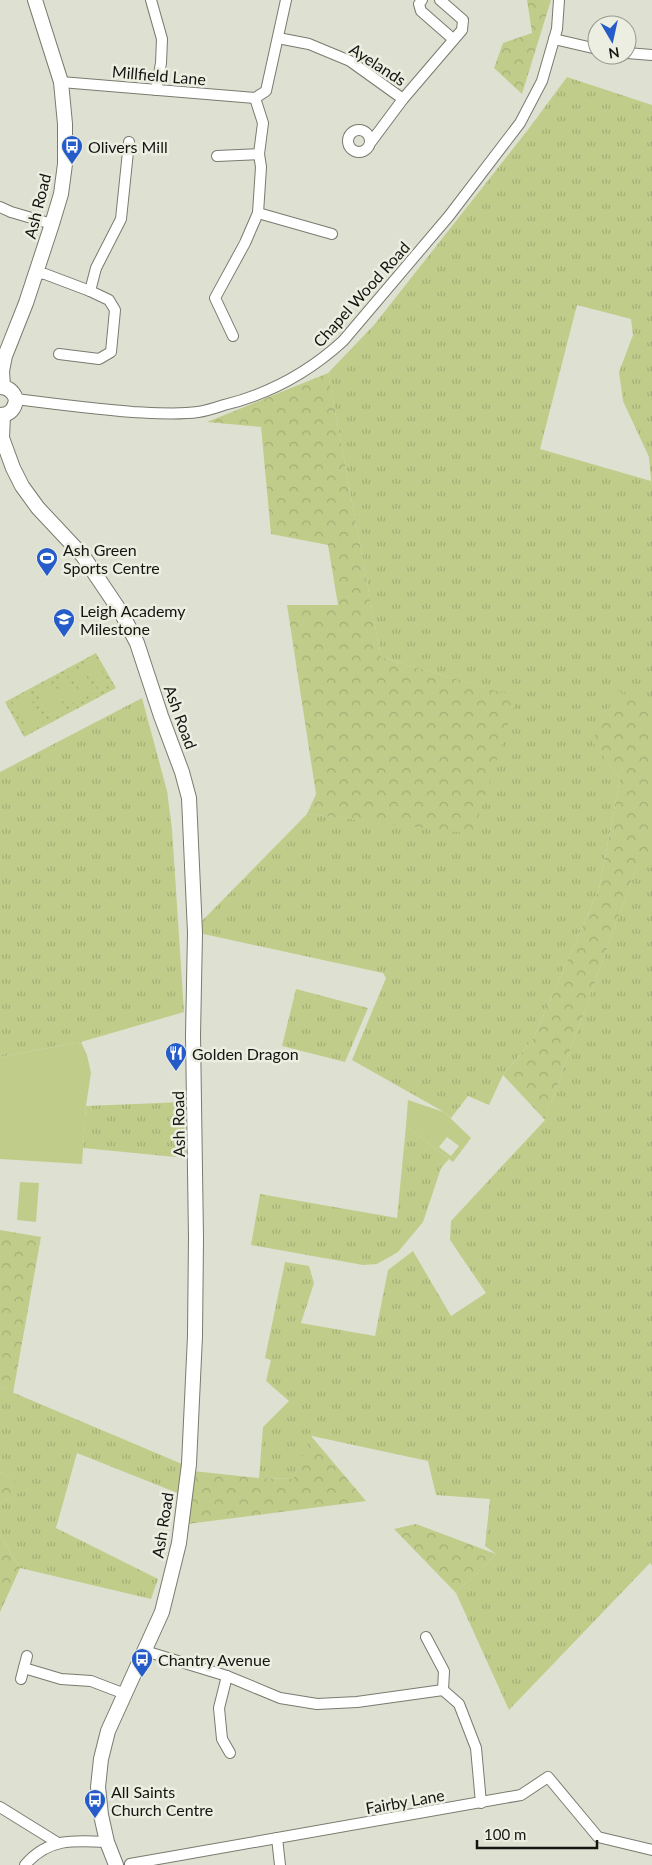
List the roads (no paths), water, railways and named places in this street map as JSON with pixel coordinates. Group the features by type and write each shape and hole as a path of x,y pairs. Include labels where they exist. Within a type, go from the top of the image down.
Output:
{"street":[{"name":"Ash Road","path":"36,0 61,82 65,124 65,163 61,194 37,273 4,356 2,387 12,391 16,399 13,410 2,415 2,438 22,486 43,514 83,556 122,614 137,643 182,772 189,798 195,933 193,1035 196,1229 195,1336 189,1456 179,1543 162,1612 108,1731 100,1759 98,1786 101,1819 107,1842 124,1864"},
{"path":"151,0 162,39 161,63 156,90"},
{"path":"233,336 215,298 258,213 262,167 259,154 263,123 255,98 266,91 286,0"},
{"path":"422,0 419,4 420,11 453,39"},
{"name":"Ayelands","path":"371,142 403,99 462,30 463,20 440,0"},
{"name":"Chapel Wood Road","path":"16,399 159,414 198,412 243,400 270,390 297,377 322,360 343,341 449,216 520,123 542,81 554,40 559,0"},
{"name":"Ayelands","path":"278,38 309,44 350,61 403,99"},
{"path":"554,40 587,47"},
{"path":"637,54 652,55"},
{"name":"Millfield Lane","path":"61,82 255,98"},
{"path":"90,291 96,268 121,219 129,142"},
{"path":"217,156 259,154"},
{"path":"0,207 52,224"},
{"path":"258,213 332,234"},
{"path":"37,273 45,274 90,291 108,300 115,310 111,352 99,359 58,354"},
{"path":"426,1637 444,1671 443,1690"},
{"path":"145,1652 227,1676 280,1698 317,1704 358,1702 443,1690 459,1704 476,1748 481,1803"},
{"path":"20,1679 27,1656"},
{"path":"24,1668 61,1680 91,1681 125,1694"},
{"path":"227,1676 219,1708 222,1739 230,1753"},
{"name":"Fairby Lane","path":"124,1864 522,1795 548,1777 598,1836 652,1850"},
{"path":"0,1807 58,1843"},
{"path":"277,1838 280,1865"},
{"path":"25,1865 43,1849 58,1843 80,1840 107,1842"}],"place":[{"name":"Olivers Mill","path":"72,165"},
{"name":"Ash Green Sports Centre","path":"47,577"},
{"name":"Leigh Academy Milestone","path":"64,638"},
{"name":"Golden Dragon","path":"176,1072"},
{"name":"Chantry Avenue","path":"142,1678"},
{"name":"All Saints Church Centre","path":"95,1819"}]}
